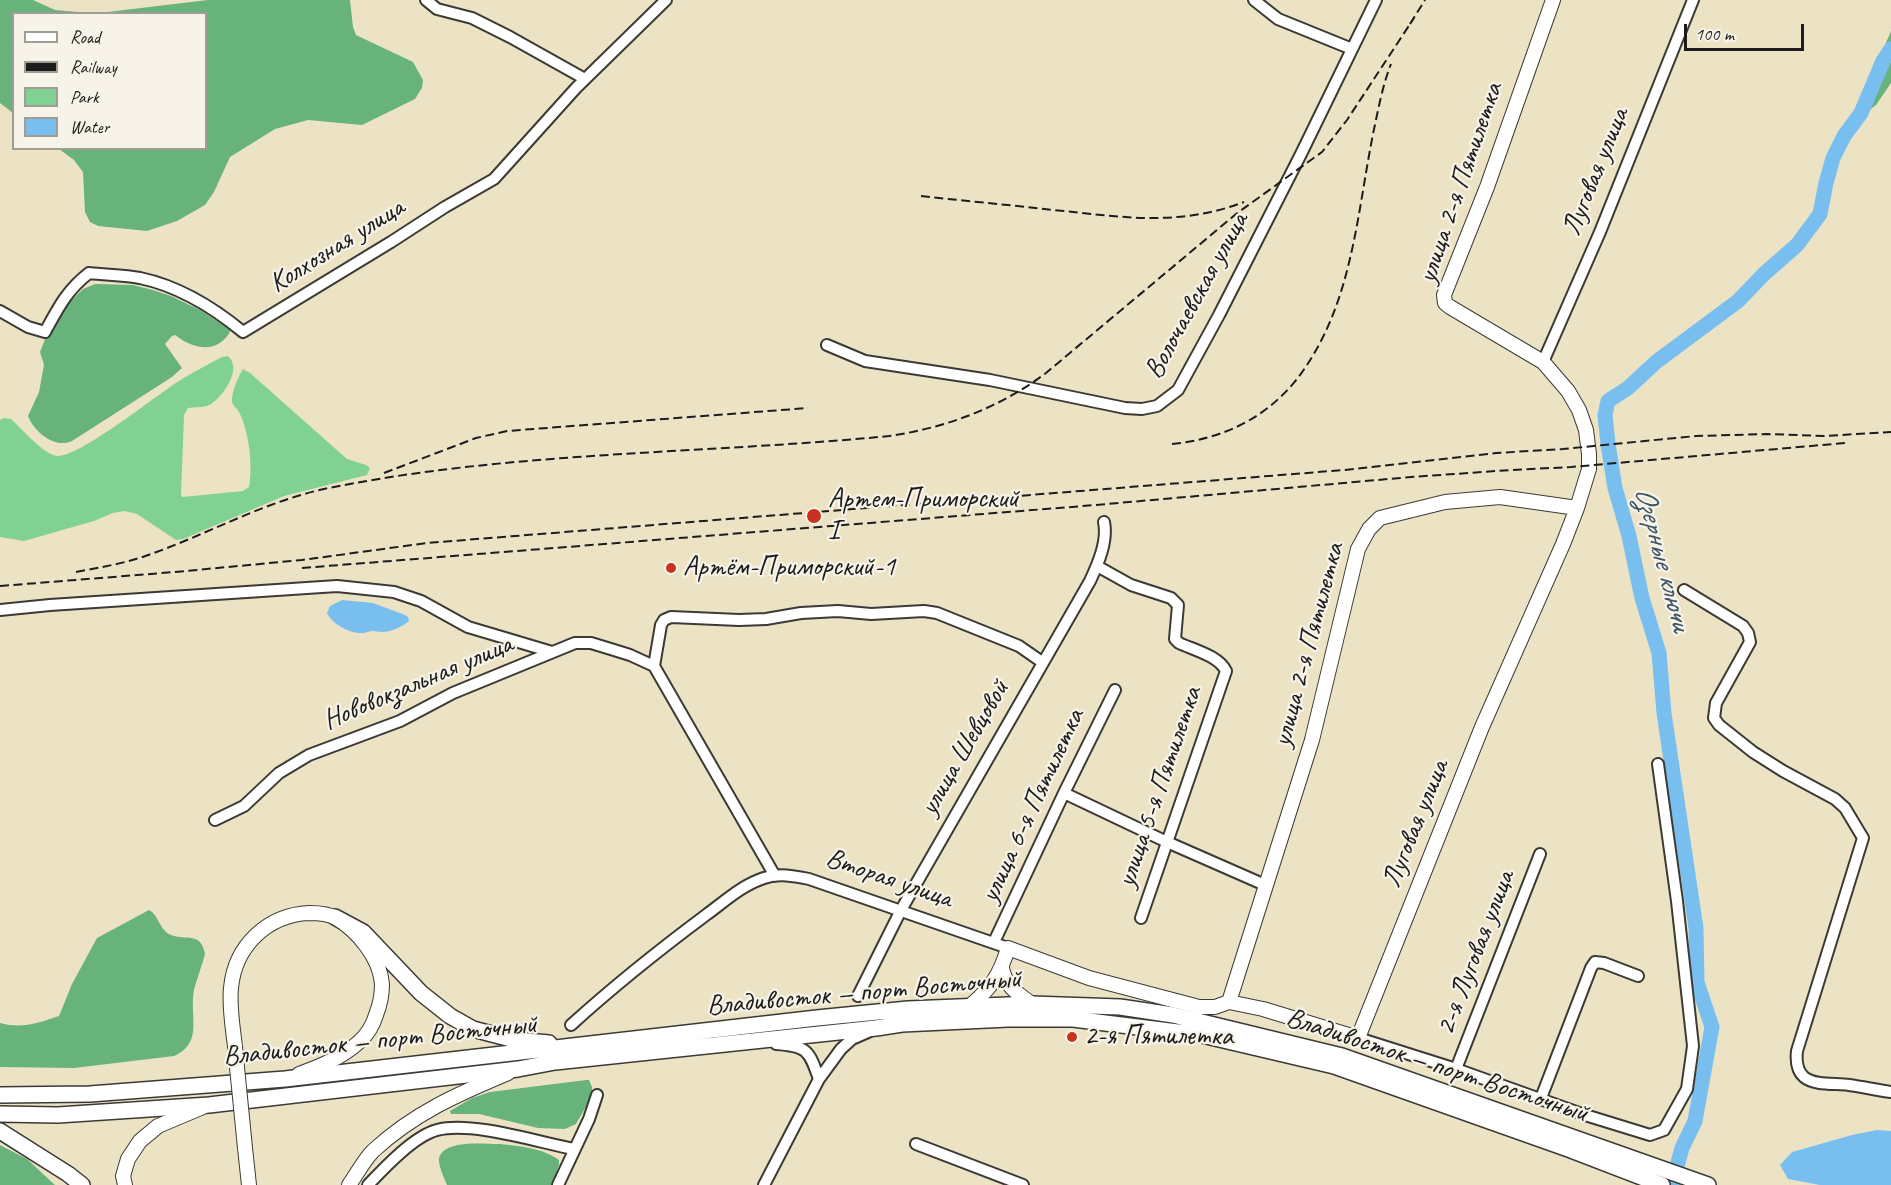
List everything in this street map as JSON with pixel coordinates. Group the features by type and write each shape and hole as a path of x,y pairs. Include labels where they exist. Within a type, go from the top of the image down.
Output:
{"highway":[{"path":"335,917 363,932 422,993 450,1016 473,1029 515,1040 543,1041 570,1047"},
{"name":"Владивосток — порт Восточный","path":"0,1095 90,1094 285,1079 817,1018 970,1006 1032,1004 1120,1007 1173,1015 1342,1056 1708,1185"},
{"name":"Владивосток — порт Восточный","path":"0,1114 58,1115 209,1105 518,1069 555,1062 902,1024 996,1019 1073,1019 1202,1035 1334,1066 1662,1185"},
{"path":"0,1131 82,1185"}],"main road":[{"name":"улица 2-я Пятилетка","path":"1229,1002 1312,740 1358,549 1369,529 1380,518 1445,502 1500,497 1577,508 1589,469 1589,454 1586,430 1579,410 1568,391 1543,362 1450,307 1445,303 1444,295 1487,187 1553,0"},
{"name":"Луговая улица","path":"1358,1038 1482,726 1577,508"},
{"path":"249,1185 231,1005 231,987 235,969 242,952 263,927 293,914 317,913 335,917 359,937 375,962 382,982 381,1001 373,1025 360,1041 332,1061 285,1079"},
{"path":"970,1006 989,989 1002,968 1008,948"},
{"name":"Вторая улица","path":"1008,948 1089,978 1199,1007 1215,1007 1229,1002"},
{"path":"1002,968 1009,987 1032,1004"},
{"path":"1229,1002 1263,1009 1358,1038"},
{"path":"349,1185 372,1152 419,1114 460,1093 518,1069"},
{"path":"125,1185 123,1176 128,1159 140,1141 158,1126 209,1105"}],"street":[{"path":"426,0 436,9 472,18 585,79"},
{"name":"Колхозная улица","path":"0,312 28,327 45,332 64,297 89,273 138,277 159,283 203,304 243,332 494,179 585,79 666,0"},
{"path":"1254,0 1266,4 1278,19 1352,49"},
{"name":"Волочаевская улица","path":"827,345 865,361 990,380 1125,408 1142,409 1157,406 1165,401 1178,390 1219,315 1376,0"},
{"name":"Луговая улица","path":"1543,362 1600,232 1693,0"},
{"name":"улица Шевцовой","path":"858,996 901,910 1097,566 1106,532 1104,522"},
{"name":"улица 5-я Пятилетка","path":"1097,566 1131,585 1171,598 1176,602 1178,605 1175,639 1217,660 1226,671 1141,918"},
{"path":"0,610 338,586 394,592 421,601 468,627 552,652"},
{"path":"1684,590 1743,626 1748,633 1750,642 1716,703 1714,718 1719,725 1783,771 1835,799 1845,808 1863,838 1797,1051 1799,1072 1806,1079 1817,1082 1891,1092"},
{"path":"775,876 654,666 661,625 664,620 671,617 766,620 801,613 838,611 871,614 924,611 1019,646 1042,662"},
{"name":"Нововокзальная улица","path":"215,820 244,806 279,773 309,755 400,720 453,693 575,643 591,643 630,655 654,666"},
{"name":"улица 6-я Пятилетка","path":"994,942 1115,690"},
{"path":"1358,1038 1650,1135 1664,1130 1687,1089 1693,1046 1677,901 1658,764"},
{"path":"1064,793 1265,885"},
{"name":"2-я Луговая улица","path":"1456,1069 1540,854"},
{"name":"Вторая улица","path":"570,1025 668,943 725,901 754,882 775,876 789,875 809,879 1008,948"},
{"path":"1540,1098 1595,962 1604,963 1638,976"},
{"path":"764,1185 819,1078 841,1049 852,1039 876,1028"},
{"path":"742,1041 802,1048 812,1057 819,1078"},
{"path":"558,1185 589,1119 597,1095"},
{"path":"368,1185 387,1164 410,1145 435,1130 464,1128 480,1130 574,1149"},
{"path":"916,1144 1023,1185"}],"green space":[{"path":"0,0 33,0 55,10 78,12 12,12 12,112 0,103"},
{"path":"208,0 350,0 356,35 413,62 423,80 422,88 415,99 362,125 308,120 275,129 230,157 214,192 205,205 177,221 147,231 98,226 90,222 85,212 83,172 74,160 60,150 207,150 207,12 107,12"},
{"path":"1891,31 1891,83 1876,105 1867,112 1861,110 1860,104"},
{"path":"95,284 133,285 171,296 200,310 231,330 219,343 205,347 190,344 175,335 172,336 165,344 182,368 172,377 72,441 59,443 40,433 28,416 39,392 44,365 40,352 47,334 70,302 83,289"},
{"path":"228,356 233,368 226,389 211,404 188,408 184,415 181,496 243,491 249,487 251,469 248,439 239,412 232,400 243,369 347,459 370,468 367,475 284,496 183,539 176,540 137,514 125,511 24,541 0,537 0,420 11,419 39,446 51,454 57,456 68,454 119,424 182,379"},
{"path":"149,910 167,933 177,937 196,939 203,947 205,954 194,990 193,1028 189,1044 174,1056 74,1068 0,1067 0,1023 23,1025 59,1016 72,984 97,938"},
{"path":"589,1080 592,1096 576,1124 565,1129 538,1128 479,1114 451,1114 450,1111 472,1098 490,1092"},
{"path":"500,1144 538,1150 559,1160 552,1185 447,1185 439,1161 442,1152 457,1145"},
{"path":"0,1145 27,1159 55,1185 0,1185"}],"water":[{"path":"342,600 373,603 405,615 409,621 389,631 353,632 337,624 327,613 330,606"},
{"path":"1877,1130 1891,1131 1891,1185 1820,1185 1788,1179 1780,1165 1792,1152"}],"waterway":[{"name":"Озерные ключи","path":"1672,1185 1682,1148 1695,1121 1712,1027 1697,982 1696,928 1664,713 1659,653 1642,598 1629,536 1615,488 1605,415 1608,401 1628,388 1656,362 1738,301 1797,245 1820,214 1833,158 1844,136 1861,113 1883,61 1891,49"}],"railway":[{"path":"1410,24 1425,0"},
{"path":"76,572 142,557 287,499 334,487 472,466 889,436 952,422 992,406 1046,373 1236,214 1322,152 1347,120 1414,18"},
{"path":"1172,444 1225,432 1257,416 1297,379 1315,351 1330,322 1341,293 1356,230 1377,117 1391,64"},
{"path":"921,196 1150,218 1196,215 1244,202"},
{"path":"384,473 476,438 507,431 808,408"},
{"path":"0,586 302,560 427,543 1344,470 1496,453 1696,436 1767,434 1824,436 1891,432"},
{"path":"302,568 1845,443"}],"place":[{"name":"Артем-Приморский I","path":"814,516"},
{"name":"Артём-Приморский-1","path":"671,568"},
{"name":"2-я Пятилетка","path":"1072,1037"}]}
